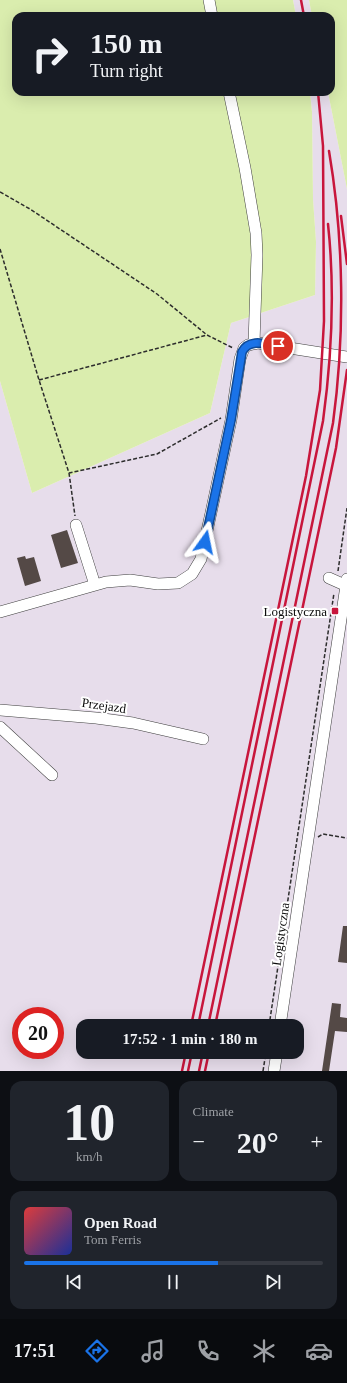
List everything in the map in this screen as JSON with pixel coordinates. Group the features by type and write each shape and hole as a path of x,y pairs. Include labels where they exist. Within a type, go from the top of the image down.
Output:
{"street":[{"path":"209,0 211,12"},
{"path":"230,96 245,168 257,241 254,343"},
{"path":"0,612 95,585 130,580 170,585 178,583 192,574 201,559 205,542 232,413 242,352 248,344 254,343 347,357"},
{"path":"76,525 95,585"},
{"name":"Logistyczna","path":"281,1019 302,845 341,582"},
{"name":"Przejazd","path":"0,710 96,718 133,723 203,739"},
{"path":"0,727 52,775"},
{"path":"274,1071 275,1059"}],"path":[{"path":"0,192 30,209 157,294 207,335 242,352"},
{"path":"0,249 39,380 69,473 76,525"},
{"path":"39,380 207,335"},
{"path":"69,473 157,454 232,413"},
{"path":"270,1019 302,845 341,582 347,508"},
{"path":"317,837 323,834 347,838"},
{"path":"263,1071 265,1059"}],"shaded area":[{"path":"293,0 309,0 311,12 295,12"},
{"path":"310,96 329,96 347,189 347,1071 0,1071 0,381 32,493 210,413 231,323 315,295 316,242 313,199"}],"green space":[{"path":"0,0 293,0 295,12 12,12 12,96 310,96 313,199 316,242 315,295 231,323 210,413 32,493 0,381"},
{"path":"309,0 347,0 347,189 329,96 335,96 335,12 311,12"}],"building":[{"path":"67,530 78,563 61,568 51,535"},
{"path":"25,556 26,559 34,557 41,581 25,586 17,558"},
{"path":"343,926 347,926 347,963 338,962"},
{"path":"332,1003 341,1004 340,1017 347,1018 347,1032 335,1031 329,1071 322,1071"}],"railway":[{"path":"301,0 303,12"},
{"path":"192,1019 306,476 320,390 324,321 323,146 318,96"},
{"path":"209,1019 333,423 340,356 341,287 338,218 329,151"},
{"path":"341,216 347,264"},
{"path":"199,1019 323,421 329,372 332,322 328,224"},
{"path":"216,1019 336,448 347,370"},
{"path":"182,1071 185,1059"},
{"path":"188,1071 191,1059"},
{"path":"199,1071 202,1059"},
{"path":"205,1071 208,1059"}],"place":[{"name":"Logistyczna","path":"335,611"}],"route":[{"path":"205,542 231,420 242,352 248,344 258,343 278,346"}]}
